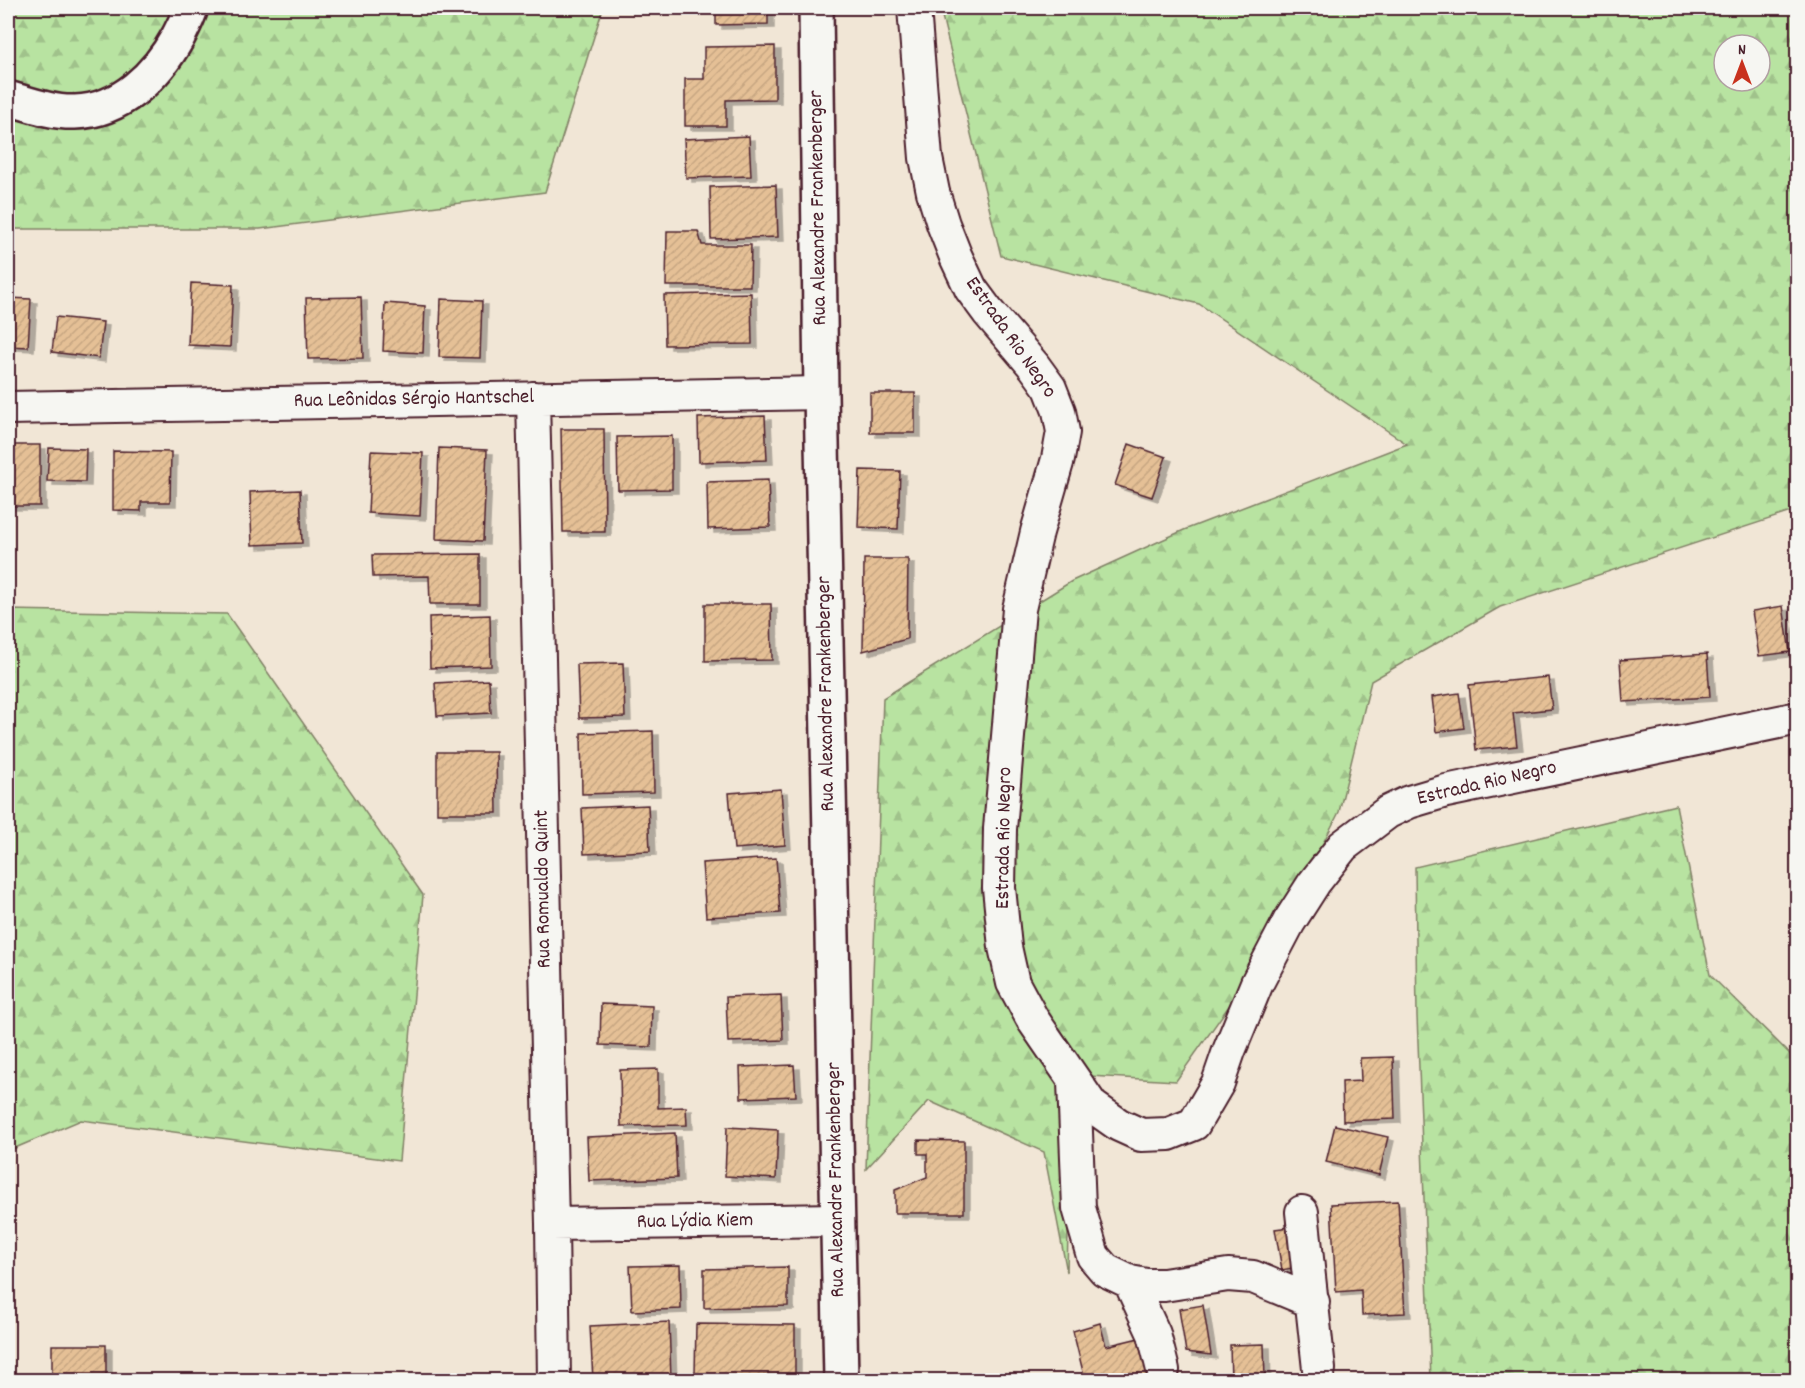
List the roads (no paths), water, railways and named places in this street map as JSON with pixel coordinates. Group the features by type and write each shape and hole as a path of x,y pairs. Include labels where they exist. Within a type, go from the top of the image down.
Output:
{"street":[{"path":"8,98 40,107 74,112 98,109 128,95 148,79 163,62 177,39 191,8"},
{"name":"Rua Alexandre Frankenberger","path":"816,8 841,1380"},
{"name":"Estrada Rio Negro","path":"914,8 926,158 943,224 971,289 1050,388 1059,411 1063,432 1058,459 1036,532 1019,609 1000,829 999,888 1005,947 1013,983 1033,1020 1092,1106 1119,1125 1141,1135 1169,1134 1194,1124 1218,1083 1257,983 1289,922 1314,883 1343,846 1388,812 1409,802 1446,791 1797,718"},
{"name":"Rua Leônidas Sérgio Hantschel","path":"8,408 822,393"},
{"name":"Rua Romualdo Quint","path":"533,398 554,1380"},
{"path":"1074,1082 1079,1208 1093,1256 1106,1270 1130,1282 1146,1285 1164,1285 1228,1275 1253,1277 1313,1302"},
{"path":"1302,1212 1319,1369"},
{"name":"Rua Lýdia Kiem","path":"552,1224 838,1220"},
{"path":"1130,1282 1154,1334 1163,1370"}]}
